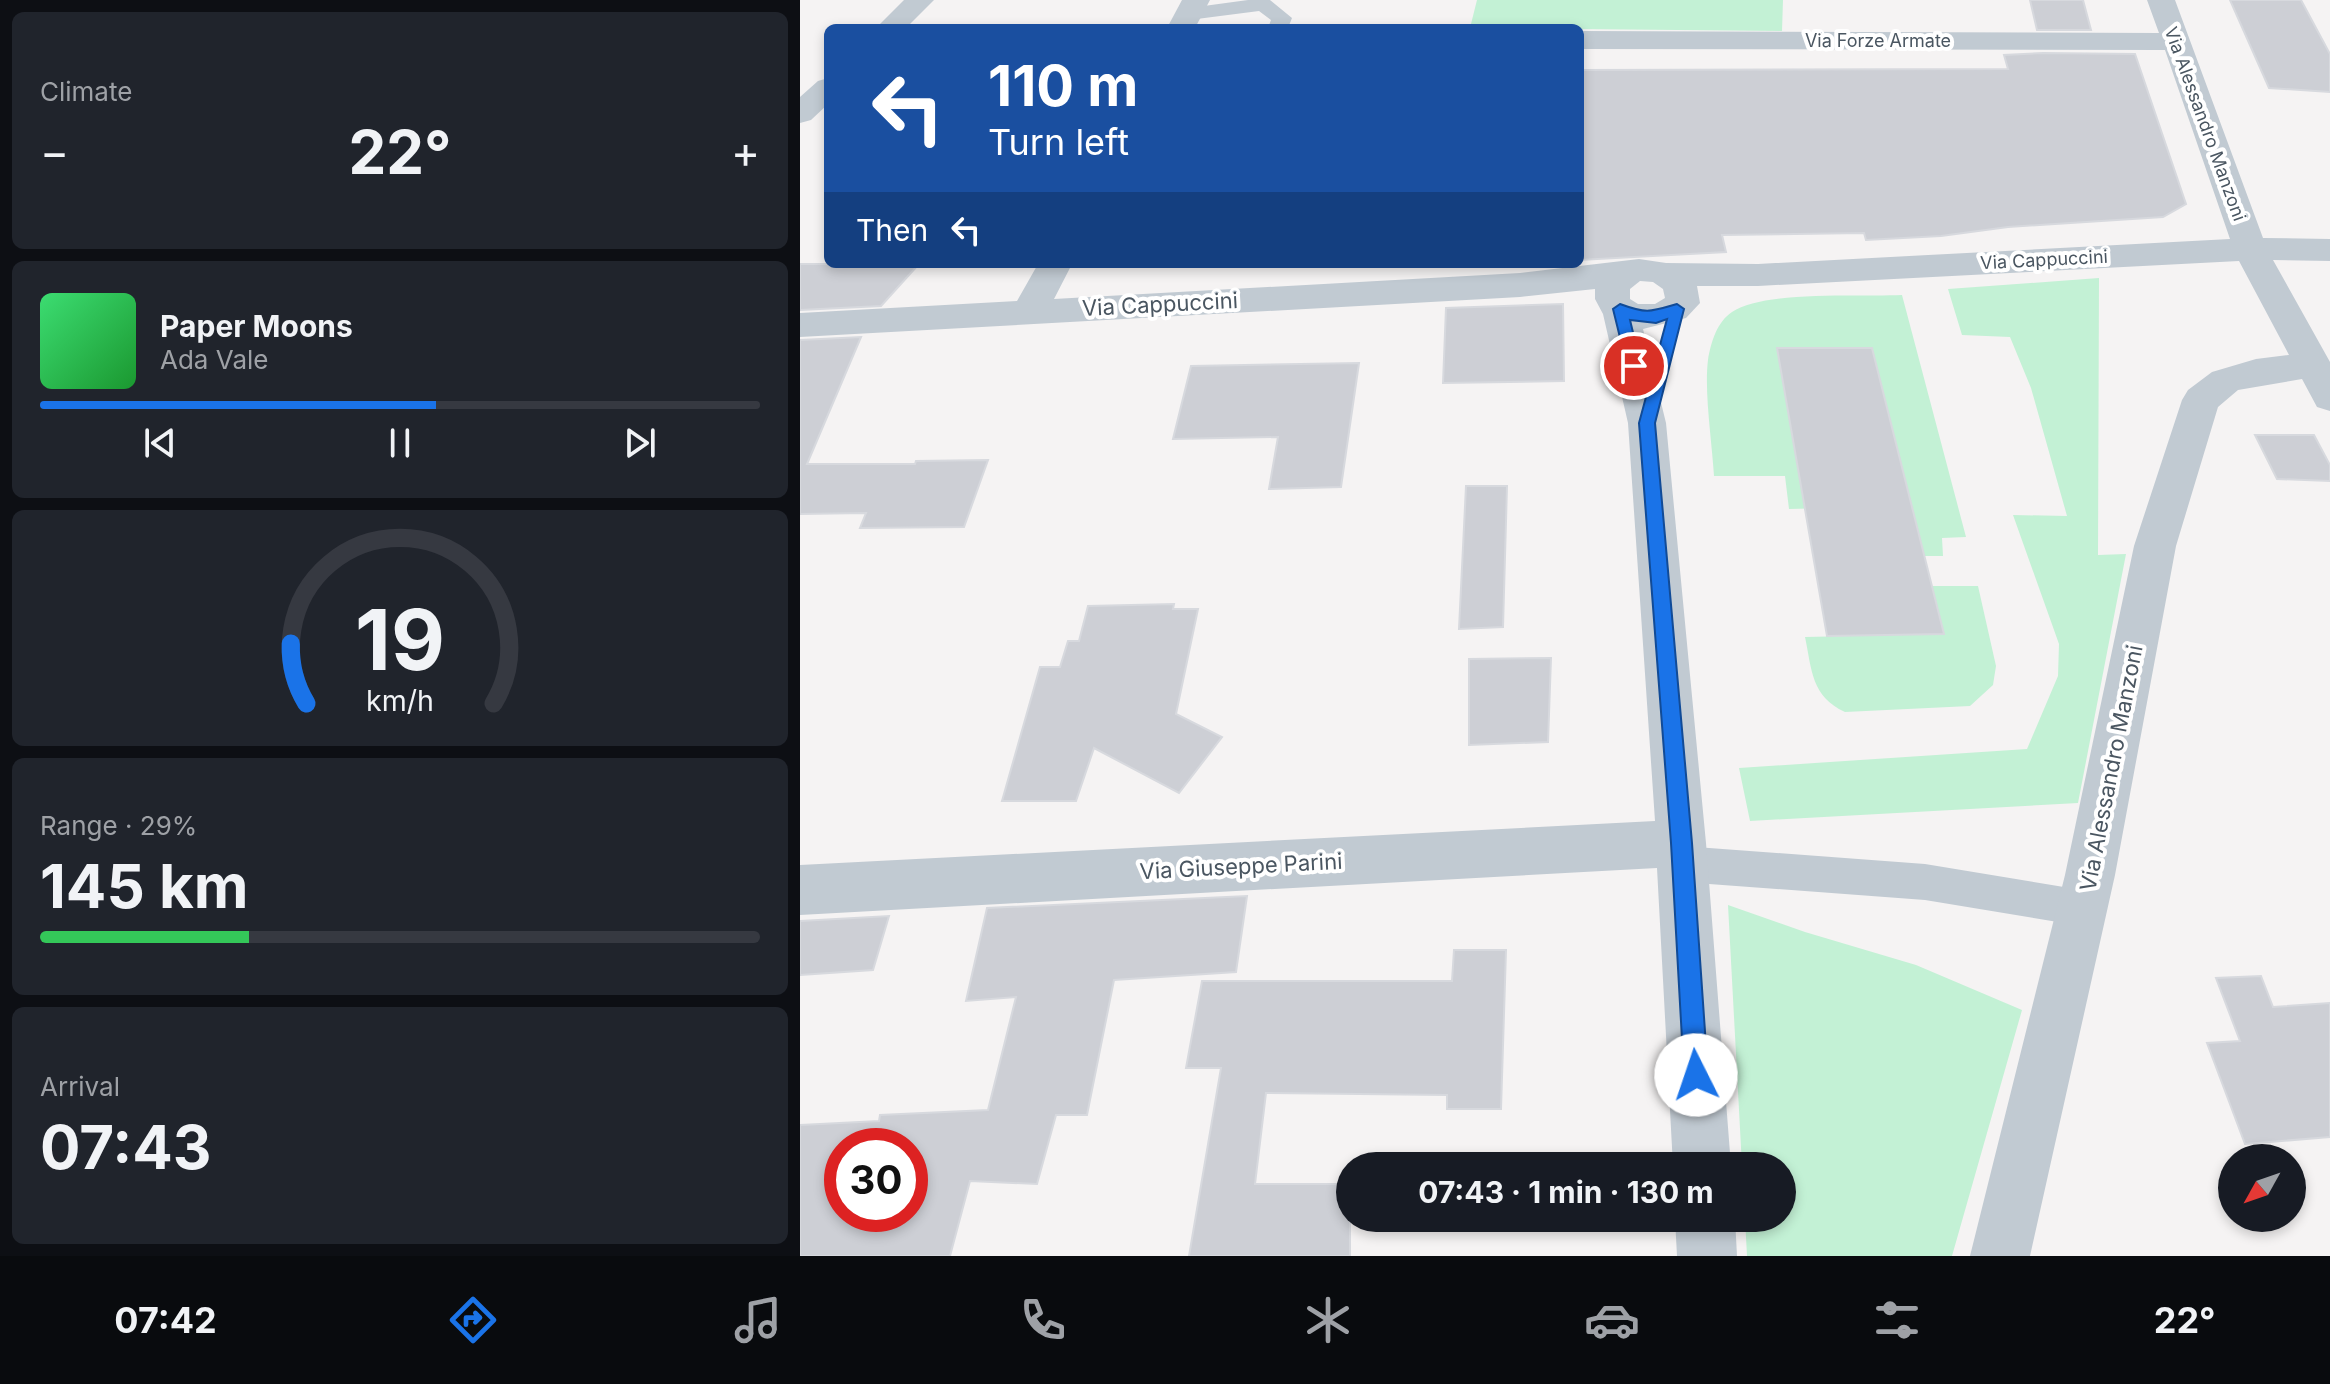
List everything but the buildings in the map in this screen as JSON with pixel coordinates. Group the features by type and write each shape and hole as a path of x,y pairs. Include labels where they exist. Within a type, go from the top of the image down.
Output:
{"street":[{"path":"894,24 920,0"},
{"name":"Via Alessandro Manzoni","path":"2161,0 2250,249 2321,381"},
{"name":"Via Forze Armate","path":"1584,40 2175,42"},
{"path":"800,114 824,91"},
{"name":"Via Cappuccini","path":"1675,295 1758,275 2250,249 2330,250"},
{"path":"1029,312 1053,268"},
{"path":"1621,297 1646,270 1675,295"},
{"name":"Via Cappuccini","path":"800,325 1029,312 1438,277 1621,297"},
{"path":"1621,297 1630,315 1656,318 1675,295"},
{"path":"1647,423 1675,295"},
{"path":"1621,297 1647,423 1682,853 1701,1152"},
{"name":"Via Alessandro Manzoni","path":"2000,1256 2082,908 2155,546 2201,400 2225,381 2256,372 2321,381"},
{"name":"Via Giuseppe Parini","path":"800,890 1682,853"},
{"path":"1706,1232 1707,1256"}],"lane":[{"path":"1189,14 1263,4 1282,18 1280,24"},
{"path":"1682,853 1925,882 2082,908"}],"green space":[{"path":"1477,0 1783,0 1782,31 1584,29 1584,24 1471,24"},
{"path":"2099,278 2098,555 2126,554 2078,803 1750,821 1739,768 2027,749 2058,676 2059,644 2013,515 2067,516 2031,388 2010,337 1962,335 1948,289"},
{"path":"1902,295 1966,537 1942,538 1943,556 1923,556 1910,506 1789,509 1785,476 1714,476 1708,360 1716,333 1727,316 1747,305 1789,297"},
{"path":"1931,586 1978,586 1996,666 1993,685 1970,706 1845,712 1834,706 1815,681 1805,637 1943,634"},
{"path":"1728,905 1916,965 2022,1010 1952,1256 1747,1256 1746,1232 1796,1232 1796,1152 1741,1152"}],"route":[{"path":"1634,366 1620,309 1630,315 1656,318 1677,309 1647,423 1681,843 1696,1075"}]}
